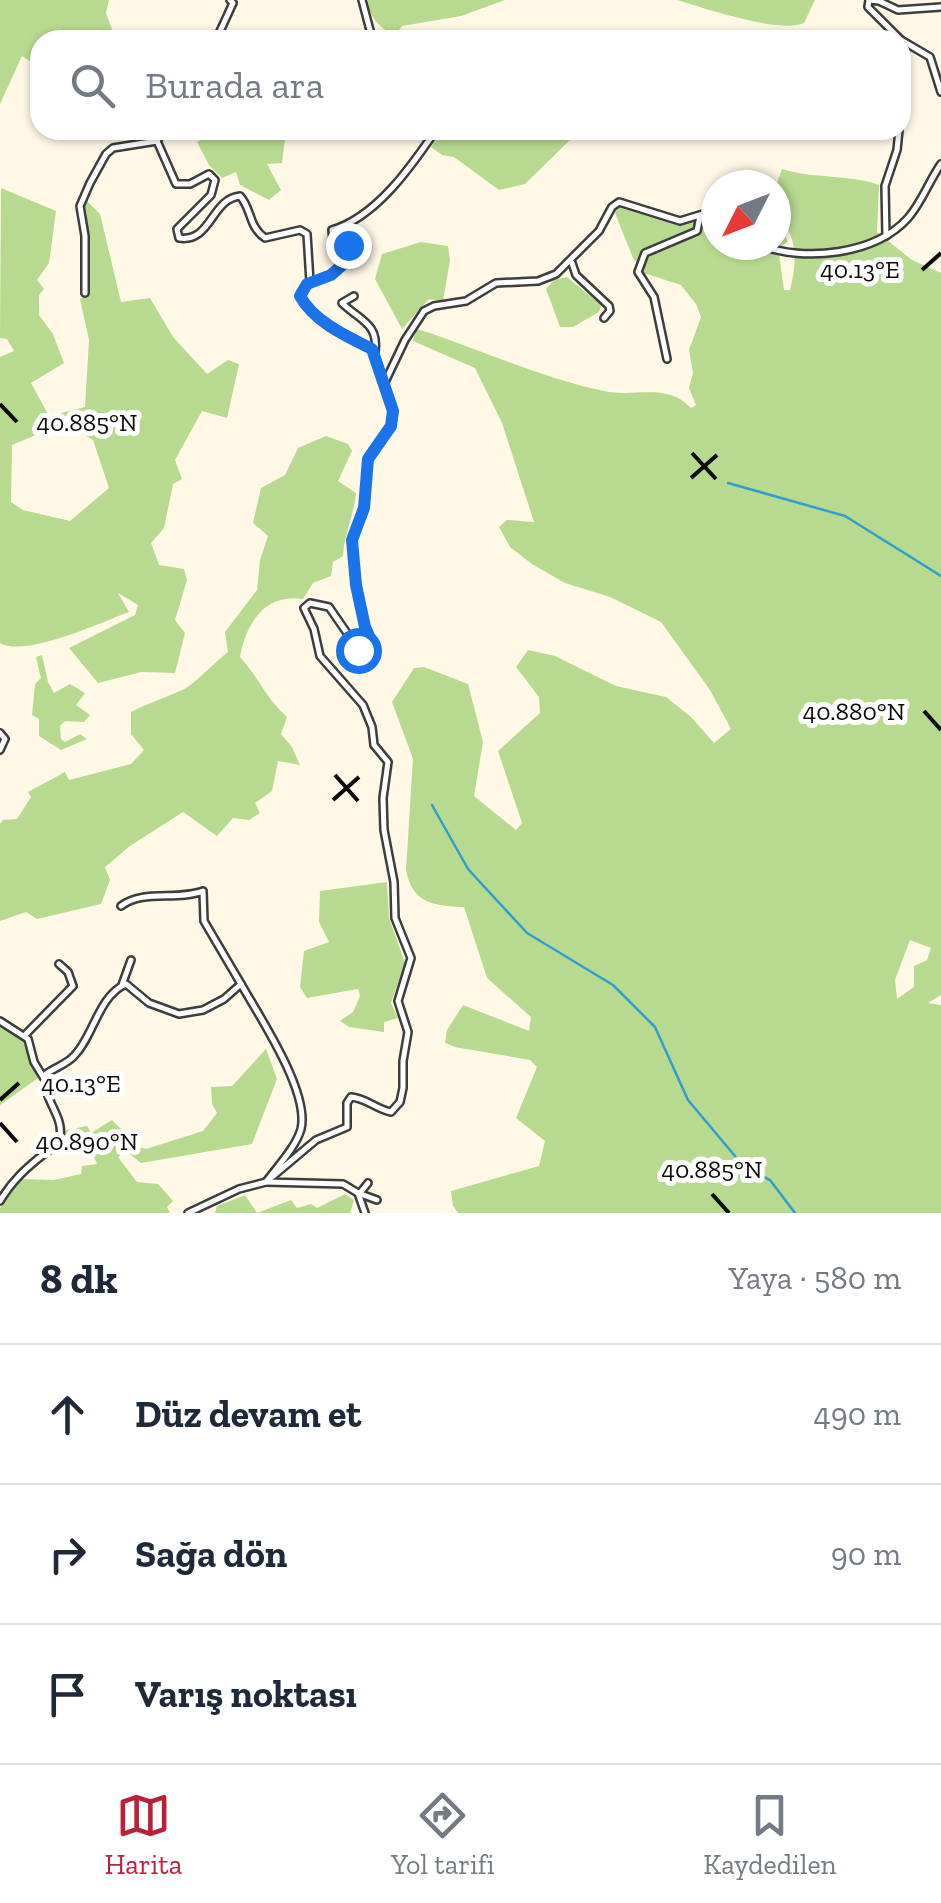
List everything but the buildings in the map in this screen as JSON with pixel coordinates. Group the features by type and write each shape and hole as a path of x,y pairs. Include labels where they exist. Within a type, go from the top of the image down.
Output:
{"street":[{"path":"221,30 233,3 230,0"},
{"path":"362,0 371,30"},
{"path":"891,30 868,7 869,0 898,10 941,8"},
{"path":"911,46 930,57 941,92"},
{"path":"266,1182 325,1134 347,1127 347,1104 351,1097 391,1112 400,1102 403,1088 408,1032 398,1000 411,958 395,918 394,882 384,830 388,762 374,745 372,726 363,705 320,656 304,608 310,602 329,607 358,650 370,650 372,643 356,585 352,540 364,508 368,459 392,421 393,411 372,349 347,338 303,302 303,288 331,275 348,260 348,245 333,241 332,230 358,219 428,140"},
{"path":"886,236 885,186 898,140"},
{"path":"85,293 85,236 80,206 90,183 113,148 157,141 176,184 190,184 209,174 215,180 211,194 178,229 179,238 187,240 199,234 228,198 240,196 250,223 264,238 300,230 307,234 310,282"},
{"path":"791,248 832,253 886,236 908,219 941,164"},
{"path":"385,382 404,340 424,311 466,301 496,283 538,280 556,274 599,231 619,202 680,221 700,216 697,230 645,253 638,272 654,297 667,359"},
{"path":"572,260 576,275 609,306 604,318"},
{"path":"354,296 342,303 370,324 376,336 375,355"},
{"path":"0,733 5,739 0,750"},
{"path":"121,906 142,897 178,898 203,892 204,921 266,1028 300,1099 301,1129 266,1182"},
{"path":"0,1201 10,1184 56,1145 60,1137 43,1086 46,1074 75,1056 106,1003 122,985 131,960"},
{"path":"24,1036 72,986 68,972 58,964"},
{"path":"122,985 133,988 160,1010 179,1014 203,1010 224,999 240,984"},
{"path":"0,1020 24,1036 44,1080"},
{"path":"188,1213 239,1189 266,1182 342,1184 377,1200"},
{"path":"359,1193 368,1183"},
{"path":"359,1193 366,1213"}],"green space":[{"path":"0,0 109,0 106,13 112,30 30,30 30,61 22,56 0,104"},
{"path":"368,0 505,0 461,16 402,26 399,30 385,29 370,12"},
{"path":"677,0 815,0 804,23 778,25"},
{"path":"285,140 282,163 267,164 281,190 269,200 240,185 236,172 222,178 209,165 197,142"},
{"path":"436,140 570,140 525,184 499,190 454,157 431,147"},
{"path":"791,171 855,179 879,185 877,232 912,260 941,273 941,995 928,1003 941,1005 941,1213 458,1213 451,1191 539,1166 545,1141 516,1118 537,1067 530,1060 445,1043 447,1030 463,1005 529,1031 531,1017 487,978 464,907 426,900 413,890 409,881 406,870 413,759 392,702 414,668 424,667 468,684 483,742 474,796 516,830 522,823 498,751 540,713 539,697 516,667 528,650 555,656 616,686 666,697 714,743 731,729 710,690 661,622 610,597 565,583 510,547 499,527 507,520 534,522 502,423 475,368 413,341 416,329 582,386 616,393 671,395 691,408 696,405 689,388 693,373 689,350 701,317 681,285 644,273 633,258 615,213 618,207 679,226 701,218 701,260 780,260 784,290 790,290 794,271","holes":["910,940 931,948 927,960 914,966 914,987 897,999 895,980"]},
{"path":"1,188 56,211 49,263 37,280 44,289 39,295 39,315 53,334 64,363 31,383 49,416 85,407 89,340 80,299 87,295 89,244 82,207 87,201 100,214 121,302 150,298 173,337 207,374 228,360 239,364 227,418 202,411 175,460 182,479 173,484 164,528 151,543 159,565 184,569 187,580 175,620 185,633 175,673 142,672 98,683 69,648 135,615 138,605 118,593 129,612 45,642 27,646 0,643 0,357 14,351 7,339 0,338","holes":["55,427 72,428 93,440 109,488 70,521 23,510 11,502 12,445"]},
{"path":"421,242 448,246 450,260 443,301 429,299 402,329 375,279 382,254"},
{"path":"567,277 601,305 599,312 573,327 560,327 546,289 554,280"},
{"path":"326,436 348,444 352,451 338,481 356,493 343,556 333,562 331,576 313,583 303,599 278,601 260,613 247,633 240,657 287,717 281,734 300,765 278,761 272,791 255,803 260,813 249,820 233,818 217,836 183,812 130,846 105,867 110,880 101,904 37,919 26,912 0,921 0,824 17,819 31,797 28,792 65,772 69,780 131,764 144,750 131,734 131,712 187,687 228,652 225,632 257,590 260,560 268,536 253,523 261,488 285,475 298,448"},
{"path":"42,655 54,693 70,684 85,693 76,705 90,715 84,722 65,721 60,726 65,742 80,734 87,739 61,750 39,736 39,719 32,715 35,684 41,678 36,657"},
{"path":"387,882 389,918 405,963 391,1003 398,1018 384,1022 384,1032 349,1027 340,1021 353,1012 360,996 358,989 307,998 300,987 304,951 329,942 319,922 320,891"},
{"path":"0,1023 23,1037 38,1078 0,1105"},
{"path":"266,1049 277,1079 252,1144 141,1163 126,1151 118,1157 137,1182 158,1184 173,1201 167,1207 170,1213 0,1213 21,1179 54,1180 81,1174 82,1166 97,1164 88,1142 66,1139 63,1131 87,1126 91,1133 112,1120 139,1147 146,1149 203,1131 217,1113 211,1087 232,1086"},
{"path":"345,1194 354,1200 350,1213 257,1213 291,1200 297,1208 311,1204 317,1208"},
{"path":"245,1195 257,1213 215,1213 217,1206"}],"waterway":[{"path":"728,483 845,516 941,576"},
{"path":"432,805 468,869 527,933 613,985 655,1027 688,1100 745,1168 770,1180 795,1213"}],"route":[{"path":"348,245 348,260 331,275 307,284 300,296 312,312 347,338 372,349 393,411 391,426 368,459 364,508 352,540 356,585 372,643 366,652 358,650"}]}
